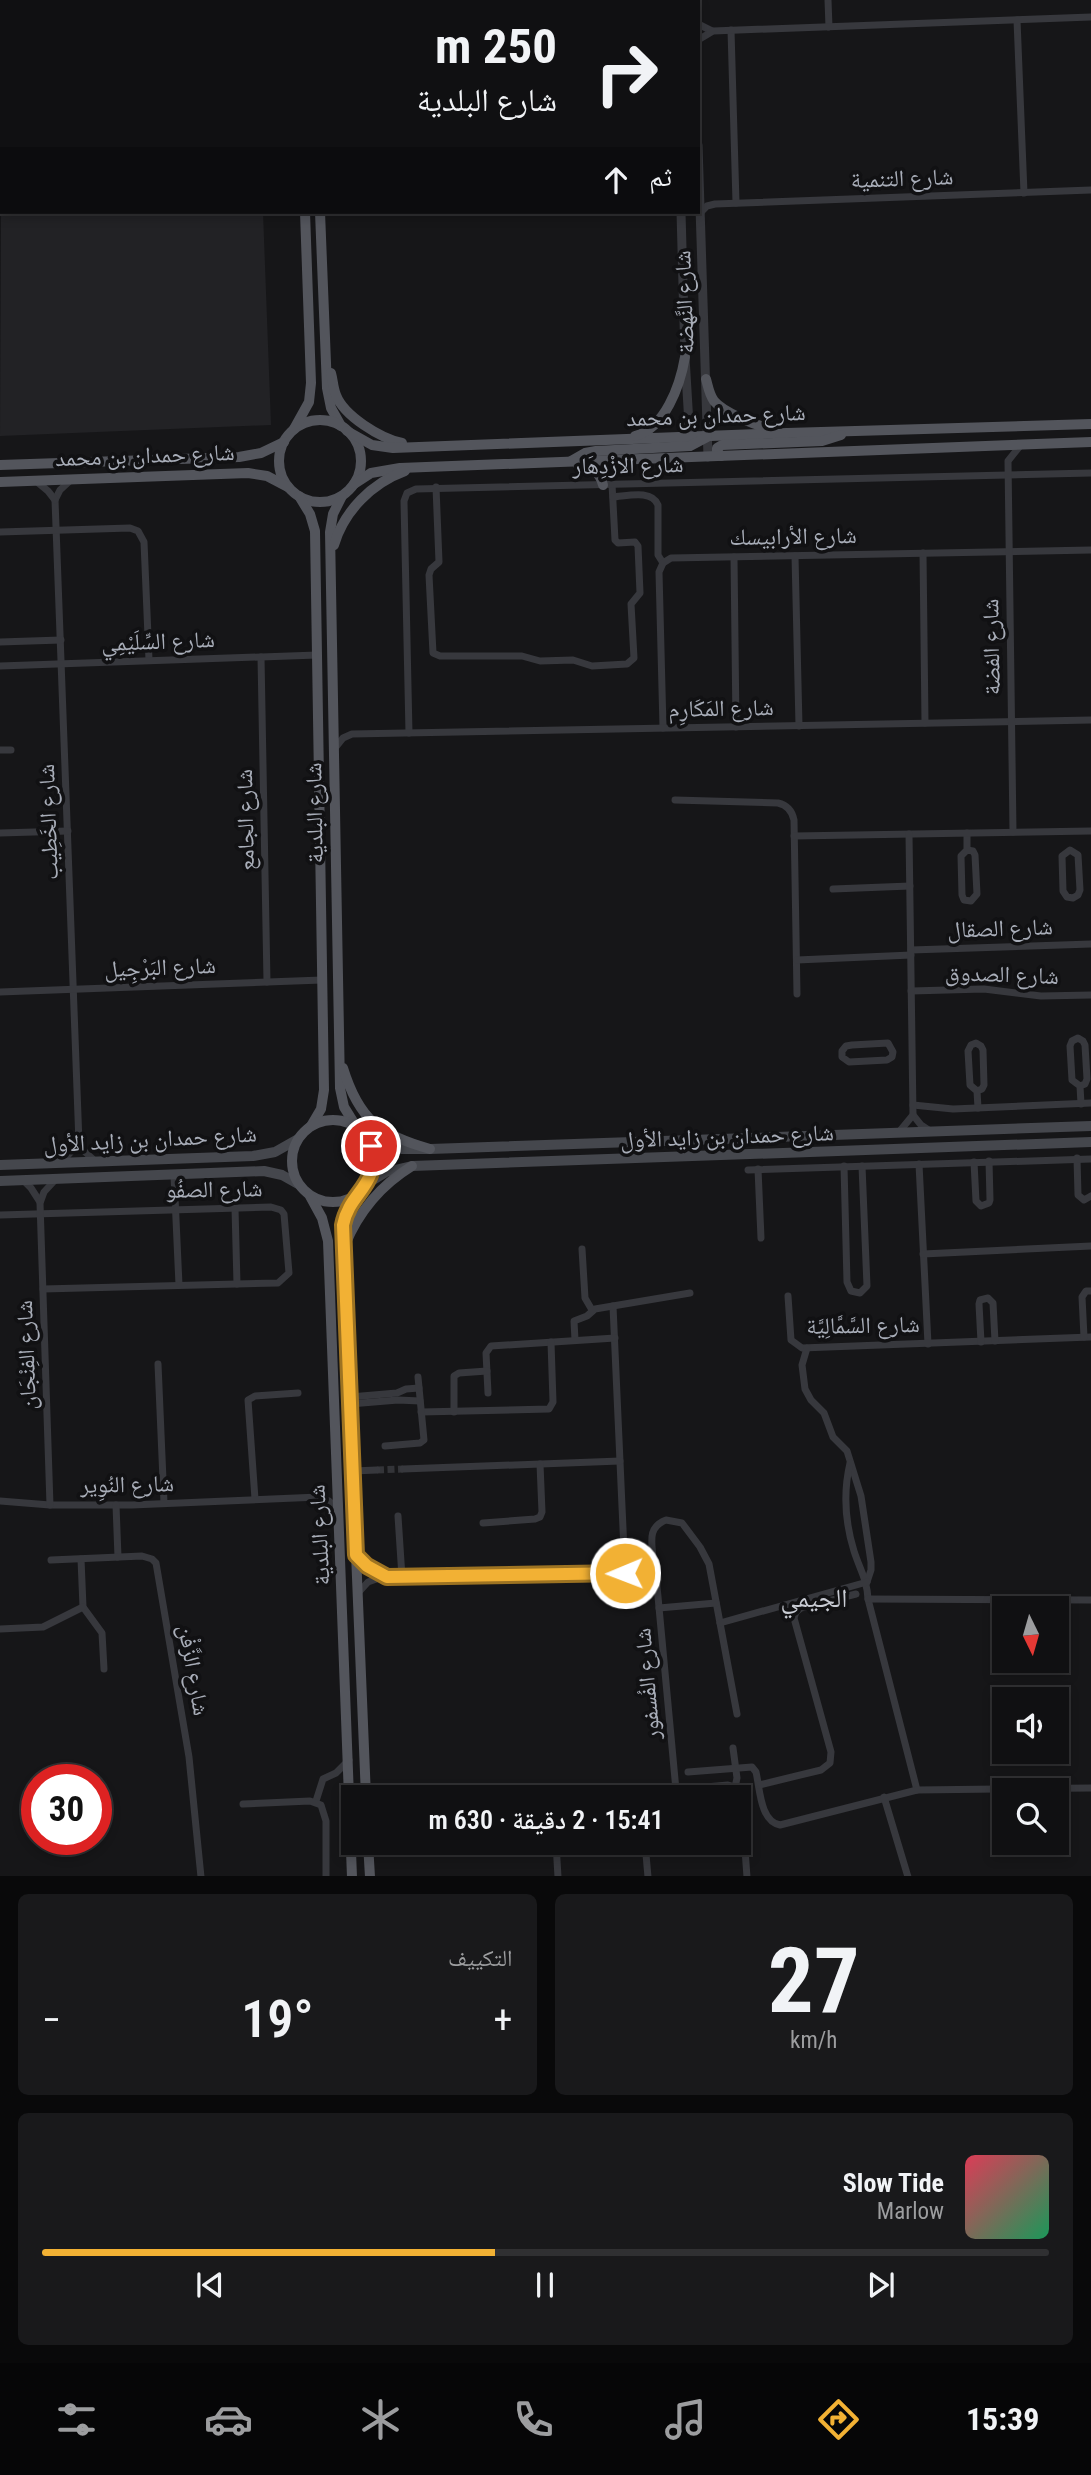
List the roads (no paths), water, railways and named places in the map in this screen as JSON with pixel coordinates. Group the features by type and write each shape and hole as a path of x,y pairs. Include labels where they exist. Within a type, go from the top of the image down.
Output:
{"main road":[{"path":"305,214 311,383 309,402 280,451 280,470 288,487 299,496 325,502 342,496 354,484 361,462 355,440 331,408 327,388 320,214"},
{"path":"326,347 337,396 349,412 390,441 422,447"},
{"path":"610,440 643,434 657,423 678,385 685,357"},
{"path":"706,379 711,396 720,406 756,425 787,433"},
{"path":"293,430 311,421 344,428"},
{"name":"شارع حمدان بن محمد","path":"354,484 379,471 569,462 690,447 708,436 1091,424"},
{"name":"شارع حمدان بن محمد","path":"344,428 365,442 382,447 610,440 690,447 708,457 1091,442"},
{"path":"721,456 717,448 722,445 822,441 846,432"},
{"name":"شارع حمدان بن محمد","path":"0,464 239,457 261,453 284,442"},
{"path":"569,462 595,470 608,485"},
{"path":"330,558 340,527 364,497 387,478 413,468"},
{"name":"شارع حمدان بن محمد","path":"0,482 248,473 267,476 288,487"},
{"name":"شارع البلدية","path":"299,496 310,514 315,531 324,1090 321,1109 311,1126"},
{"name":"شارع البلدية","path":"342,496 331,522 330,558 340,1056 341,1097 357,1128"},
{"path":"340,1056 354,1099 371,1120 393,1138 430,1149"},
{"path":"322,1121 346,1122 357,1128 367,1138 374,1156 368,1183 358,1194 347,1200 322,1201 310,1196 298,1184 294,1175 292,1156 298,1139 311,1126 322,1121"},
{"name":"شارع حمدان بن زايد الأول","path":"367,1138 396,1149 430,1149 1091,1126"},
{"name":"شارع حمدان بن زايد الأول","path":"0,1165 253,1156 275,1152 298,1139"},
{"name":"شارع حمدان بن زايد الأول","path":"368,1183 386,1172 412,1166 1091,1142"},
{"path":"344,1248 354,1226 373,1198 390,1180 412,1166"},
{"name":"شارع حمدان بن زايد الأول","path":"0,1181 264,1171 282,1175 298,1184"},
{"name":"شارع البلدية","path":"358,1194 345,1215 344,1248 366,1785"},
{"name":"شارع البلدية","path":"310,1196 323,1218 328,1241 351,1785"},
{"name":"شارع البلدية","path":"352,1855 352,1876"},
{"path":"369,1855 370,1876"}],"street":[{"path":"828,0 829,27"},
{"path":"700,39 713,31 1091,17"},
{"path":"1017,20 1024,193"},
{"path":"700,25 713,31"},
{"path":"731,30 736,203"},
{"name":"شارع التنمية","path":"701,212 707,206 715,204 1091,190"},
{"path":"700,193 715,204"},
{"name":"شارع النَّهضة","path":"700,193 708,457"},
{"path":"682,214 687,259 692,263 702,262"},
{"name":"شارع النَّهضة","path":"682,214 690,447"},
{"path":"993,446 1008,461 1021,445"},
{"name":"شارع الفضة","path":"1008,461 1013,832"},
{"name":"شارع الازْدِهَار","path":"409,733 404,501 411,491 436,487 1091,473"},
{"path":"34,480 55,500 63,486 72,479"},
{"path":"436,487 439,560 429,575 433,653 440,656 522,656 540,661 573,660 592,666 627,664 634,659 631,604 640,593 638,546 635,542 615,540 613,497 608,485"},
{"path":"613,497 649,495 658,505 658,555 663,563 659,572 663,728"},
{"name":"شارع الخَطِيب","path":"55,500 79,1143"},
{"path":"0,532 130,528 141,534 144,542 149,660"},
{"name":"شارع الأرابيسك","path":"663,563 676,558 1091,550"},
{"path":"923,553 925,723"},
{"path":"795,556 799,726"},
{"path":"734,557 736,727"},
{"path":"0,642 61,640"},
{"name":"شارع السِّلَيْمِي","path":"0,666 317,655"},
{"name":"شارع الجامع","path":"261,657 267,982"},
{"path":"333,718 339,726 352,734"},
{"name":"شارع المَكَارِم","path":"352,734 1091,720"},
{"path":"334,750 339,741 352,734"},
{"path":"0,750 11,750"},
{"path":"675,800 783,804 789,808 793,815 794,836 797,994"},
{"path":"0,833 68,831"},
{"path":"1069,831 1070,850"},
{"path":"794,836 1091,831"},
{"path":"967,833 967,850 961,856 962,895 964,900 971,901 977,894 975,855 967,850"},
{"path":"899,1132 908,1125 913,1115 909,834"},
{"path":"1070,850 1078,855 1080,890 1073,898 1067,897 1063,891 1062,856 1070,850"},
{"path":"833,888 910,886"},
{"name":"شارع الصقال","path":"796,960 1091,944"},
{"name":"شارع البَرْجِيل","path":"0,992 322,980"},
{"name":"شارع الصدوق","path":"911,991 984,989 1049,997 1091,995"},
{"path":"1080,1086 1085,1084 1087,1079 1086,1045 1078,1038 1072,1041 1070,1046 1072,1080 1080,1086 1081,1104"},
{"path":"885,1043 890,1045 894,1052 892,1057 884,1061 849,1062 842,1054 844,1048 849,1045 885,1043"},
{"path":"977,1091 984,1085 983,1050 976,1043 971,1045 968,1051 970,1085 977,1091 978,1108"},
{"path":"894,1052 912,1051"},
{"path":"913,1105 953,1110 1091,1103"},
{"path":"913,1115 921,1125 931,1131"},
{"path":"61,1163 79,1143 96,1161"},
{"path":"888,1165 890,1155 896,1149"},
{"path":"868,1150 878,1165"},
{"path":"1077,1158 1078,1195 1084,1200 1091,1196"},
{"path":"748,1170 1091,1159"},
{"path":"974,1162 976,1201 981,1206 990,1200 989,1161"},
{"path":"919,1164 928,1344"},
{"path":"844,1166 847,1282 851,1291 860,1293 867,1286 862,1166"},
{"path":"758,1170 761,1238"},
{"path":"174,1175 179,1285"},
{"path":"40,1203 44,1192 56,1179"},
{"path":"23,1180 32,1188 40,1203"},
{"name":"شارع الفِنْجَان","path":"40,1203 50,1505"},
{"name":"شارع الصفُو","path":"0,1215 271,1207 276,1207 284,1214 289,1273 278,1283 43,1289"},
{"path":"235,1208 237,1284"},
{"path":"923,1254 1091,1246"},
{"path":"582,1249 585,1298 592,1310"},
{"name":"شارع السَّمَّالِيَّة","path":"788,1296 790,1340 797,1347 807,1348 1087,1337 1082,1297 1086,1291 1091,1291"},
{"path":"575,1340 575,1321 592,1310 690,1293"},
{"path":"981,1342 979,1304 984,1298 993,1303 995,1341"},
{"path":"614,1306 625,1573"},
{"path":"488,1393 486,1351 491,1346 615,1338"},
{"path":"421,1412 546,1410 554,1402 551,1342"},
{"path":"807,1348 802,1365 805,1389 811,1400 824,1413 831,1433 847,1451 861,1496 872,1570 867,1582"},
{"path":"158,1364 164,1503"},
{"path":"454,1412 454,1376 459,1373 487,1371"},
{"path":"385,1446 423,1441 418,1377"},
{"path":"350,1401 419,1388"},
{"path":"255,1500 248,1400 255,1396 298,1393"},
{"path":"350,1401 420,1401"},
{"path":"403,1469 621,1461"},
{"path":"850,1463 845,1507 854,1550 867,1582 868,1599 917,1790"},
{"path":"484,1523 540,1517 540,1464"},
{"path":"353,1471 377,1470"},
{"path":"319,1497 328,1492 337,1481"},
{"path":"319,1497 333,1504 340,1512"},
{"name":"شارع النُوِير","path":"0,1501 50,1505 116,1505 319,1497"},
{"path":"51,1560 118,1557 116,1505"},
{"path":"398,1516 401,1577"},
{"name":"شارع الفُسفور","path":"676,1785 656,1581 651,1575 654,1566 651,1539 654,1529 666,1520 677,1520 704,1552 709,1564 716,1603"},
{"path":"356,1555 367,1566 387,1577"},
{"name":"شارع الزَّفْن","path":"118,1557 148,1556 157,1569 189,1757 201,1876"},
{"path":"81,1559 83,1607 86,1615 102,1633 104,1669"},
{"path":"358,1593 372,1580 387,1577 625,1573 651,1575"},
{"path":"720,1623 867,1582"},
{"path":"759,1786 821,1770 831,1763 831,1752 794,1618 801,1608 856,1594"},
{"path":"868,1599 1091,1600"},
{"path":"659,1608 716,1603 737,1714"},
{"path":"0,1629 43,1627 83,1607"},
{"path":"733,1748 735,1785"},
{"path":"316,1801 323,1779 332,1776 349,1759"},
{"path":"688,1772 752,1767 756,1772 767,1817 780,1825 917,1790 1091,1788"},
{"path":"332,1776 345,1785"},
{"path":"884,1797 908,1876"},
{"path":"243,1804 316,1801"},
{"path":"316,1801 324,1810 326,1821 326,1876"},
{"path":"556,1855 558,1876"},
{"path":"646,1855 648,1876"},
{"path":"745,1855 747,1876"}],"tunnel":[{"path":"377,1470 403,1469"}],"district":[{"name":"الجيمي","path":"814,1598"}]}
